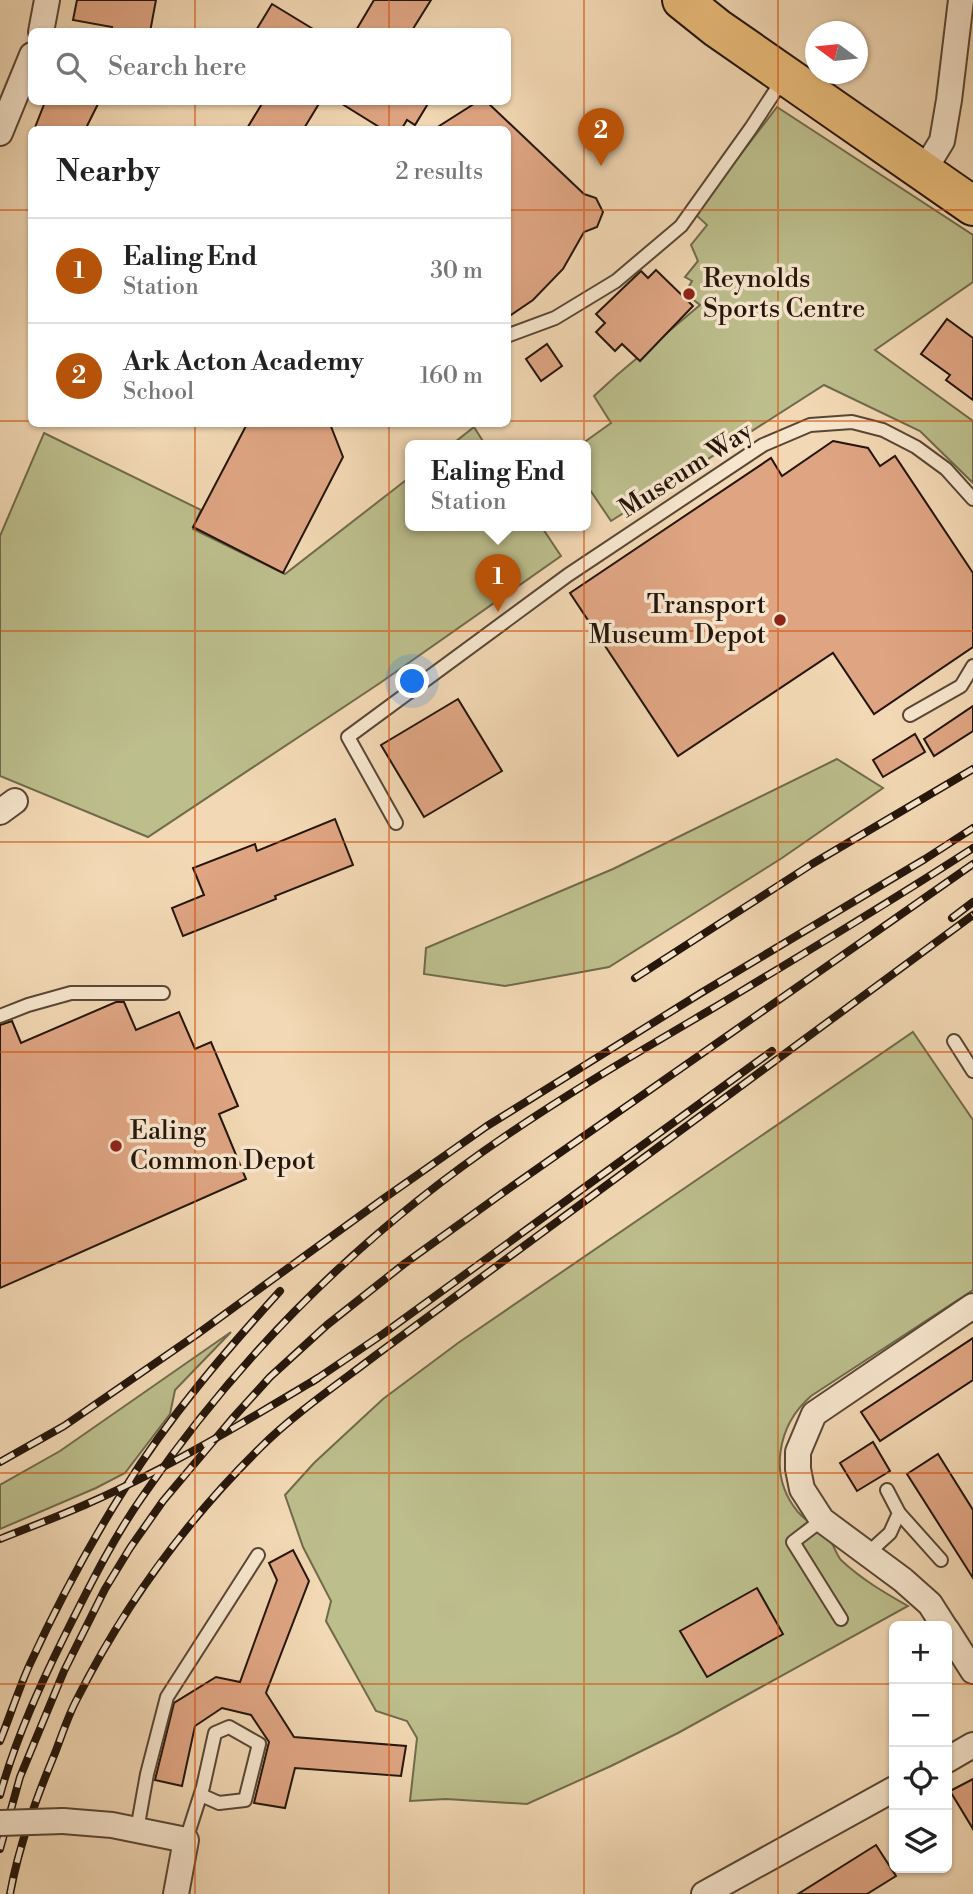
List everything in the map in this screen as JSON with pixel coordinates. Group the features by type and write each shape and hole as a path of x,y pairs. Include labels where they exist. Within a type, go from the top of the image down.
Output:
{"main road":[{"path":"682,0 717,28 973,206"}],"street":[{"path":"42,28 47,0"},
{"path":"923,172 942,141 961,0"},
{"path":"0,133 28,65"},
{"path":"941,1621 930,1604 903,1580 822,1520 803,1489 797,1469 798,1452 814,1414 973,1306"},
{"path":"952,1638 973,1671"},
{"path":"952,1757 973,1745"},
{"path":"704,1894 889,1792"},
{"path":"0,1823 63,1821 112,1825 186,1840 176,1894"}],"lane":[{"path":"511,334 555,318 616,281 681,226 785,76"},
{"name":"Museum Way","path":"396,823 348,737 568,575 763,445 810,425 852,422 883,430 916,447 946,469 973,499"},
{"path":"910,715 961,686 973,666"},
{"path":"0,1016 71,993 163,993"},
{"path":"954,1041 973,1071"},
{"path":"887,1490 899,1513 941,1560"},
{"path":"867,1554 890,1532 899,1513"},
{"path":"822,1520 793,1542 841,1619"},
{"path":"137,1830 147,1774 167,1697 258,1555"},
{"path":"186,1840 201,1795 215,1733 229,1727 259,1744 246,1800 219,1803 201,1795"}],"green space":[{"path":"777,107 973,235 973,282 875,350 973,421 973,483 920,431 824,385 611,521 591,491 591,440 587,440 611,423 594,396 700,305 685,293 692,281 685,277 698,261 691,245 707,225 695,214"},
{"path":"474,427 482,440 458,440"},
{"path":"44,433 201,510 193,529 285,574 405,481 405,531 544,531 561,556 380,683 148,837 0,776 0,536"},
{"path":"837,759 883,788 782,858 609,967 505,986 424,974 426,948 613,869"},
{"path":"913,1032 973,1120 973,1290 811,1396 790,1422 780,1452 783,1483 801,1516 829,1539 841,1560 882,1591 908,1606 678,1733 527,1804 446,1799 410,1801 417,1738 407,1721 376,1711 326,1621 331,1601 303,1547 285,1495 314,1463 383,1399 458,1343"},
{"path":"231,1332 175,1390 170,1414 125,1473 0,1529 0,1485 60,1451"}],"building":[{"path":"77,0 156,0 151,28 112,28 73,20"},
{"path":"374,0 431,0 414,28 357,28"},
{"path":"272,4 311,28 257,28"},
{"path":"44,105 98,105 87,126 36,126"},
{"path":"261,105 318,105 305,126 248,126"},
{"path":"344,105 427,105 415,125 407,120 403,126 378,126"},
{"path":"472,105 490,105 584,194 596,198 603,212 597,227 584,232 563,269 533,300 511,315 511,126 439,126"},
{"path":"656,270 693,306 640,361 622,344 615,351 596,332 605,323 596,314 641,271 648,278"},
{"path":"947,319 973,338 973,400 946,380 950,375 921,354"},
{"path":"547,344 562,366 541,381 526,359"},
{"path":"245,427 331,427 343,457 283,573 193,527"},
{"name":"Transport Museum Depot","path":"833,441 868,448 880,466 895,456 973,573 973,647 874,714 833,653 678,756 570,593 771,458 782,476"},
{"path":"458,699 502,771 424,817 381,745"},
{"path":"973,706 973,731 934,756 924,739"},
{"path":"915,734 925,752 883,777 873,760"},
{"path":"335,819 353,865 183,936 172,908 204,895 193,868 255,844 257,851"},
{"name":"Ealing Common Depot","path":"116,1002 124,1002 136,1030 179,1012 195,1049 211,1042 238,1106 219,1114 246,1179 0,1288 0,1025 12,1021 21,1043"},
{"path":"973,1338 973,1380 880,1441 861,1412"},
{"path":"873,1442 890,1471 857,1491 840,1463"},
{"path":"938,1454 973,1510 973,1578 907,1474"},
{"path":"293,1550 309,1581 266,1693 294,1737 406,1746 401,1776 295,1768 285,1808 254,1803 269,1742 251,1715 222,1708 195,1726 182,1786 155,1780 174,1703 216,1677 240,1682 277,1580 269,1563"},
{"path":"757,1588 783,1634 707,1677 680,1631"},
{"path":"973,1779 973,1829 952,1794 952,1790"},
{"path":"876,1845 889,1865 889,1873 896,1876 867,1894 798,1894"}],"railway":[{"path":"635,978 812,864 973,769"},
{"path":"0,1462 64,1426 196,1335 487,1126 973,828"},
{"path":"0,1795 22,1731 59,1647 104,1558 124,1525 183,1441 223,1391 309,1297 404,1212 507,1135 582,1086 973,848"},
{"path":"0,1849 20,1777 64,1671 105,1589 163,1501 270,1377 327,1325 404,1264 973,864"},
{"path":"952,918 973,902"},
{"path":"10,1894 23,1840 71,1712 115,1630 182,1535 260,1448 332,1388 973,915"},
{"path":"312,1382 383,1334 772,1051"},
{"path":"0,1741 25,1675 51,1620 86,1553 125,1488 198,1386 280,1291"},
{"path":"0,1539 78,1508 148,1475 318,1378"}],"place":[{"name":"Ark Acton Academy","path":"601,166"},
{"name":"Reynolds Sports Centre","path":"689,294"},
{"name":"Ealing End","path":"498,612"},
{"name":"Transport Museum Depot","path":"780,620"},
{"name":"Ealing Common Depot","path":"116,1146"}]}
